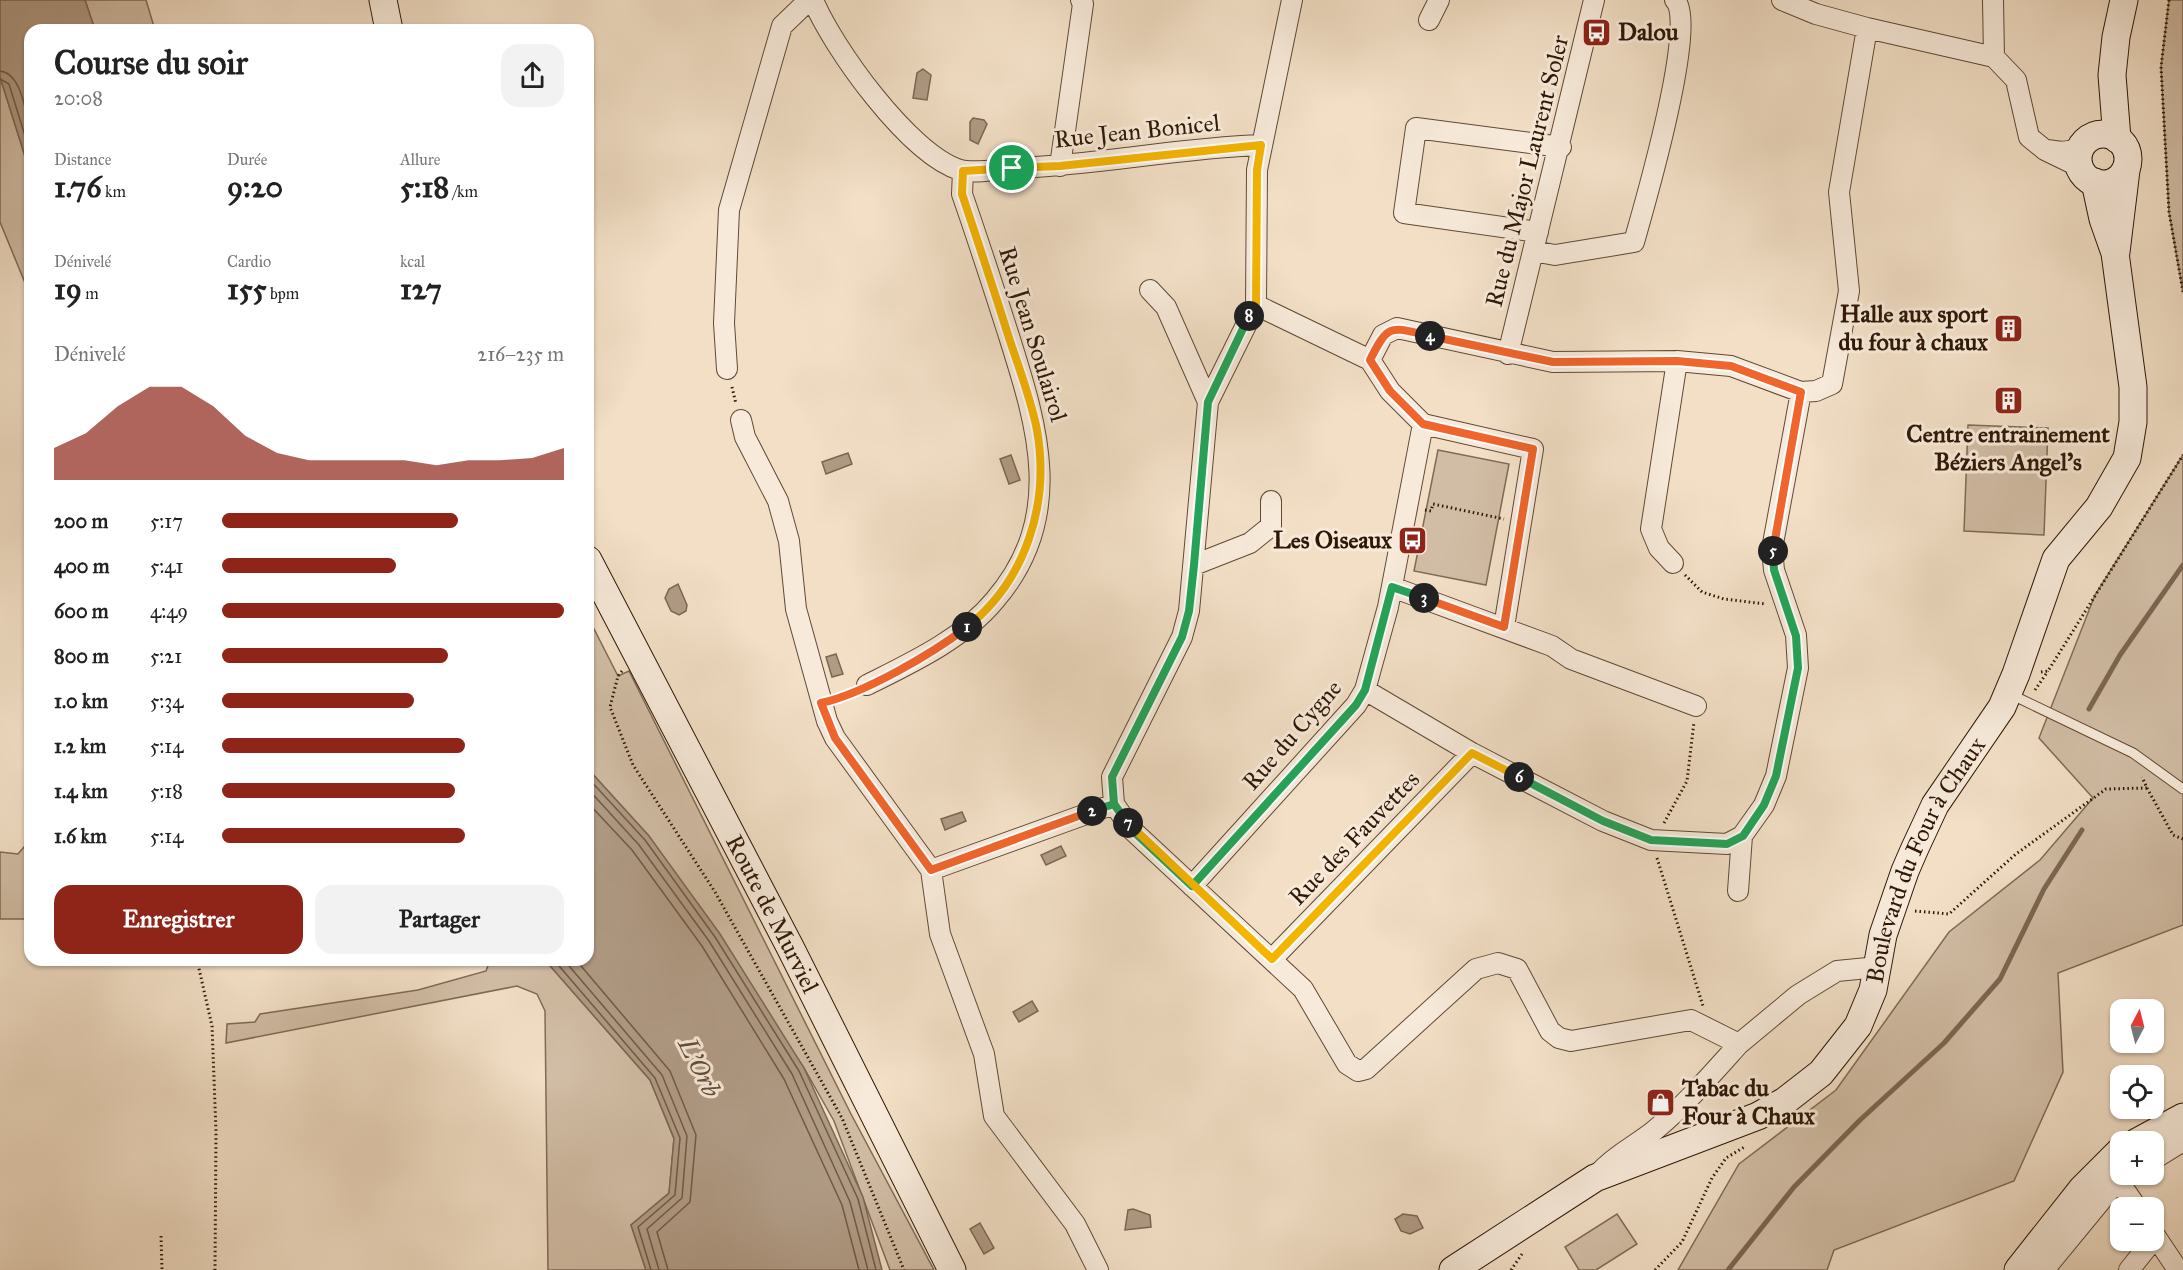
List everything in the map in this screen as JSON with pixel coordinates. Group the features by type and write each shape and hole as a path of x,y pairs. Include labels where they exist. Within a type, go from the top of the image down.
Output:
{"street":[{"path":"383,0 388,24"},
{"path":"727,369 724,323 729,210 782,26 811,0"},
{"name":"Rue Jean Bonicel","path":"811,0 850,64 902,127 930,154 945,164 963,171 1060,166 1261,145"},
{"path":"1060,166 1083,4 1081,0"},
{"path":"1292,0 1257,170 1256,305 1208,402 1189,611 1182,637 1112,777 1114,804 1132,830 1304,988 1347,1064 1358,1071 1366,1069 1476,969 1498,963 1517,969 1550,1031 1559,1038 1571,1041 1691,1020 1714,1029 1739,1044"},
{"path":"1429,20 1439,0"},
{"name":"Rue du Major Laurent Soler","path":"1509,354 1535,241 1561,147 1594,0"},
{"path":"1561,147 1416,128 1404,213 1535,241 1555,255 1634,242 1654,171 1675,77 1682,13 1675,0"},
{"path":"1782,0 1816,14 1867,28 1994,57 2016,80 2029,137 2044,150 2093,155"},
{"path":"1993,0 1994,57"},
{"name":"Boulevard du Four à Chaux","path":"1453,1270 1538,1212 1595,1178 1758,1116 1785,1101 1821,1073 1858,1026 1873,990 1893,906 1905,871 1935,805 2001,707 2012,683 2056,559 2099,507 2127,458 2133,422 2133,387 2115,253 2103,219 2093,155 2112,75 2116,37 2124,0"},
{"path":"1370,360 1383,335 1397,328 1553,362 1677,361 1731,366 1801,392 1816,391 1832,384 1849,291 1839,192 1867,28"},
{"name":"Boulevard du Four à Chaux","path":"2093,155 2116,181 2126,170 2115,253"},
{"name":"Rue Jean Soulairol","path":"867,685 906,666 962,631 994,602 1020,565 1038,500 1040,454 1032,410 962,194 963,171"},
{"path":"1150,290 1166,307 1208,402"},
{"path":"1256,305 1370,360 1390,391 1423,424 1533,449 1504,627"},
{"path":"1674,563 1659,548 1651,529 1677,361"},
{"path":"1737,891 1743,836 1764,805 1776,776 1798,668 1796,636 1774,570 1772,549 1801,392"},
{"path":"741,420 745,437 778,501 789,541 796,609 827,722 835,738 931,870 940,934 984,1054 994,1116 1075,1224 1098,1270"},
{"name":"Rue du Cygne","path":"1192,886 1348,714 1365,690 1392,587 1423,424"},
{"path":"1194,565 1250,543 1271,526 1270,501"},
{"name":"Route de Murviel","path":"594,572 789,947 952,1270"},
{"path":"1392,587 1504,627 1552,646 1571,659 1696,706"},
{"path":"1365,690 1472,753 1603,821 1656,835 1727,844 1743,836"},
{"name":"Rue des Fauvettes","path":"1272,959 1472,753"},
{"path":"931,870 1114,804"},
{"path":"1595,1178 1611,1160 1653,1132 1689,1100 1739,1044 1798,995 1837,971 1878,967"},
{"path":"2157,1131 2183,1117"},
{"path":"2164,1153 2183,1141"},
{"path":"2018,1270 2082,1190 2110,1161"},
{"path":"2044,1270 2116,1185"},
{"path":"2129,1270 2144,1251"},
{"path":"2164,1251 2178,1270"}],"lane":[{"path":"2012,683 2133,753 2183,789"}],"path":[{"path":"2169,0 2161,67 2169,212 2183,292"},
{"path":"727,369 741,420"},
{"path":"2012,683 2048,671 2183,455"},
{"path":"1406,507 1431,511 1433,504 1521,523"},
{"path":"1674,563 1702,592 1724,598 1786,606"},
{"path":"618,676 610,707 633,765 715,892 842,1118 904,1270"},
{"path":"1696,706 1687,782 1656,835 1701,998"},
{"path":"2133,753 2147,788 2174,835 2183,839"},
{"path":"1893,906 1936,915 1948,914 2016,854 2106,789 2147,788"},
{"path":"198,966 212,1026 216,1131 215,1270"},
{"path":"161,1236 162,1270"}],"shaded area":[{"path":"85,0 146,0 153,24 93,24"},
{"path":"2169,0 2183,0 2183,292 2169,212 2161,67"},
{"path":"0,77 24,153 24,280 0,222"},
{"path":"1968,425 2048,428 2044,535 1964,531"},
{"path":"1438,450 1509,464 1486,585 1414,571"},
{"path":"2183,455 2183,925 2058,973 2063,1072 2014,1181 1834,1250 1827,1270 1678,1270 1739,1164 1836,1090 1949,932 2040,860 2093,798 2039,738 2095,595"},
{"path":"594,629 618,676 629,671 851,1114 934,1270 890,1270 834,1121 804,1068 649,836 594,776"},
{"path":"24,847 24,919 0,919 0,852 18,854"},
{"path":"488,966 550,966 650,1080 674,1139 669,1193 631,1225 646,1270 548,1270 545,1011 537,994 517,986 226,1043 227,1024 255,1022 260,1014 418,990 486,971"},
{"path":"1617,1214 1637,1244 1596,1270 1579,1270 1565,1247"}],"water":[{"path":"0,0 85,0 93,24 24,24 24,153 0,77"},
{"path":"923,69 931,75 927,100 913,98 917,73"},
{"path":"973,118 984,120 987,124 978,144 970,140 970,122"},
{"path":"848,453 852,464 826,474 822,462"},
{"path":"1011,455 1020,480 1009,484 1000,459"},
{"path":"678,584 687,605 686,611 679,615 671,611 665,598 669,589"},
{"path":"836,654 843,674 832,677 826,657"},
{"name":"L'Orb","path":"594,776 649,836 720,934 804,1068 863,1197 882,1270 646,1270 631,1225 669,1193 674,1138 650,1080 550,966 594,966"},
{"path":"962,812 966,821 945,830 941,819"},
{"path":"1061,846 1066,856 1046,865 1041,855"},
{"path":"1032,1001 1038,1011 1019,1022 1013,1012"},
{"path":"1133,1209 1150,1215 1151,1227 1125,1230 1128,1210"},
{"path":"1403,1214 1417,1216 1423,1228 1410,1234 1401,1231 1395,1219"},
{"path":"980,1223 994,1248 984,1254 970,1229"}],"waterway":[{"path":"2089,709 2120,655 2183,565"},
{"path":"1728,1270 1794,1187 1860,1120 1944,1043 2000,979 2044,889 2082,830"}],"place":[{"name":"Dalou","path":"1597,32"},
{"name":"Halle aux sport du four à chaux","path":"2009,328"},
{"name":"Centre entrainement Béziers Angel's","path":"2008,401"},
{"name":"Les Oiseaux","path":"1413,540"},
{"name":"Tabac du Four à Chaux","path":"1661,1102"}],"route":[{"path":"1012,168 963,171 962,194 1037,430 1040,476 1038,500 1029,542 1020,565 1008,584 994,602 962,631 906,666 836,700 821,703 835,738 931,870 1114,804 1132,830 1192,886 1356,705 1365,690 1392,587 1504,627 1533,449 1423,424 1390,391 1370,360 1383,335 1397,328 1553,362 1677,361 1731,366 1801,392 1772,549 1774,570 1796,636 1798,668 1776,776 1764,805 1743,836 1727,844 1651,840 1603,821 1472,753 1272,959 1192,886 1132,830 1114,804 1112,777 1182,637 1189,611 1208,402 1256,305 1257,170 1261,145 1060,166 1012,168"}]}
